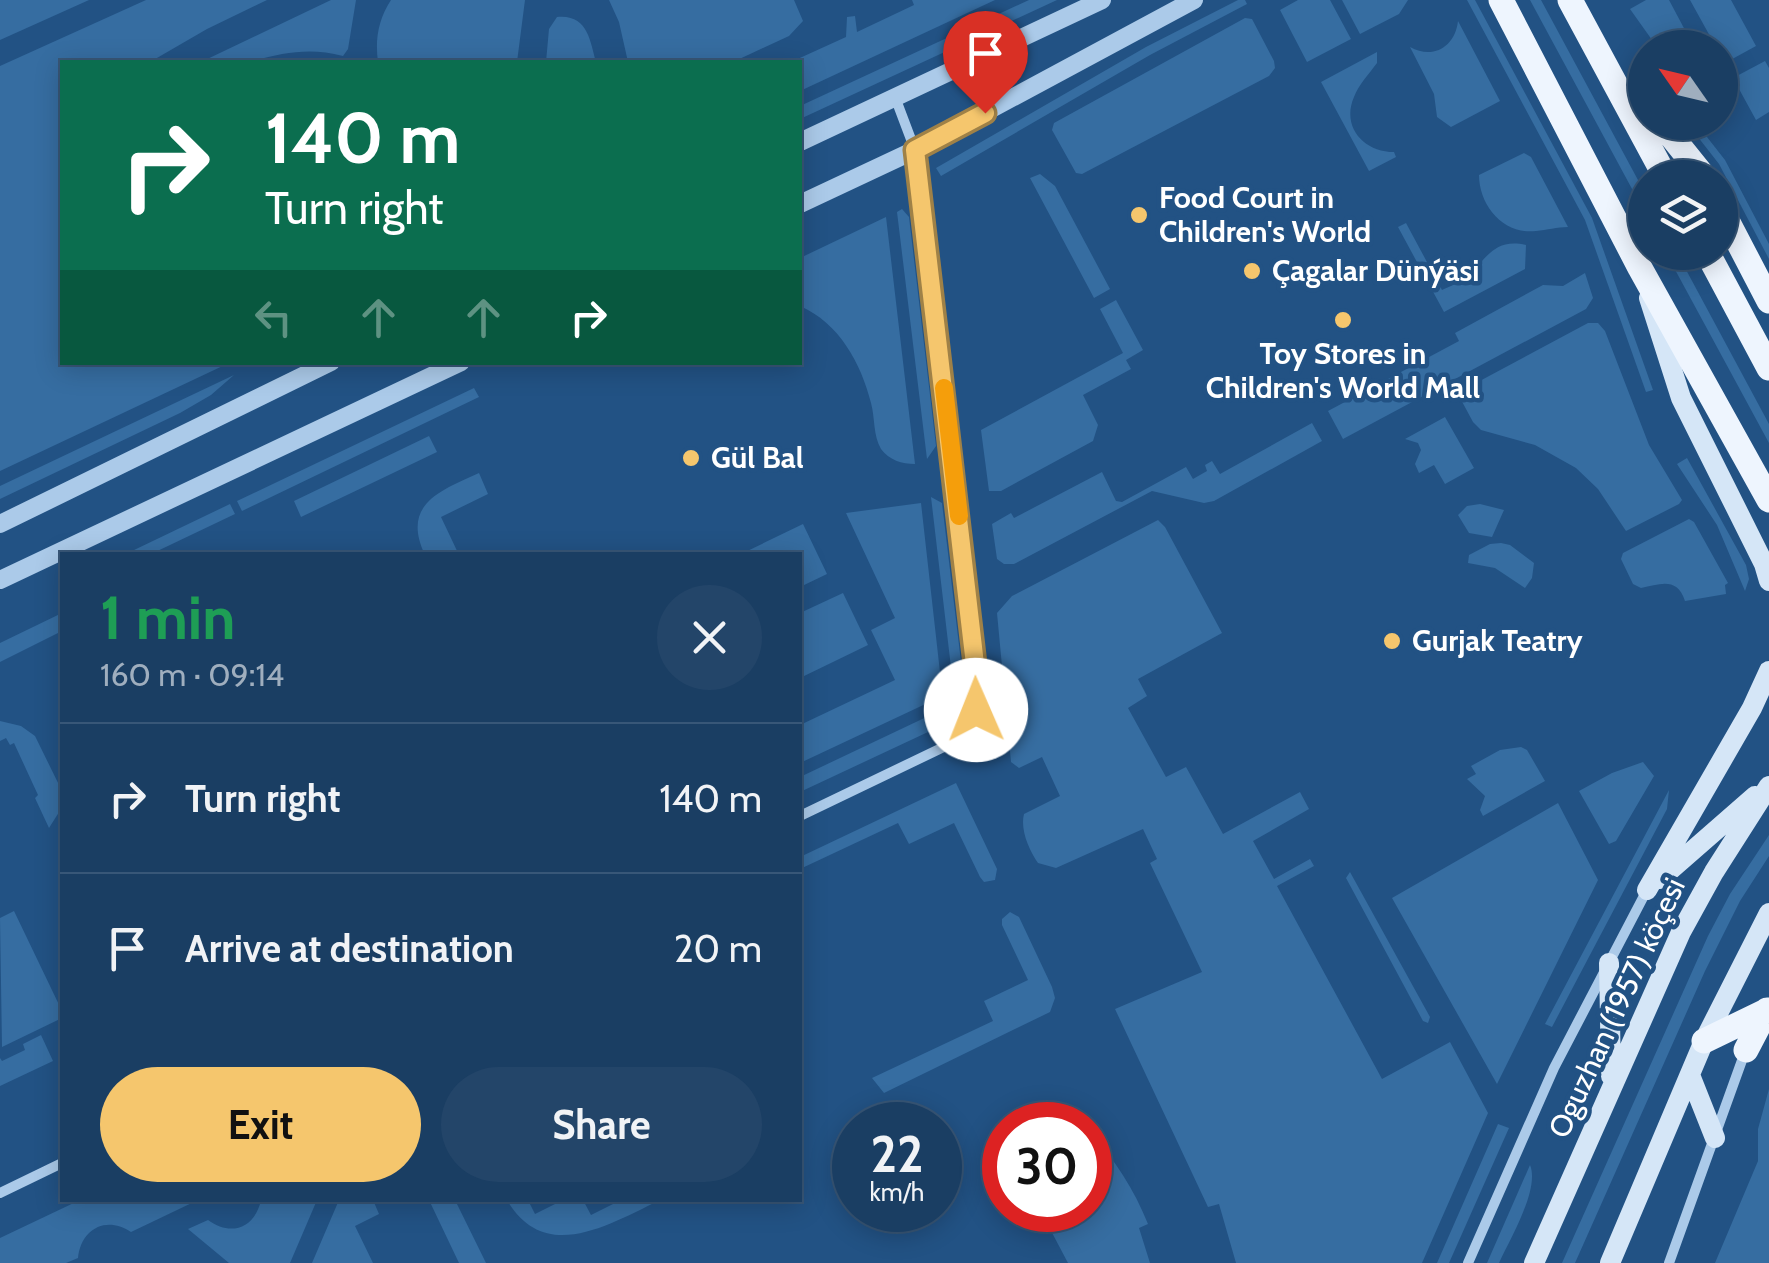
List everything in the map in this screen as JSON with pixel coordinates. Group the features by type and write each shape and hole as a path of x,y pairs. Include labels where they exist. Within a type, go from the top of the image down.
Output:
{"main road":[{"path":"1501,0 1628,245"},
{"path":"1570,0 1656,160"},
{"path":"1594,43 1628,84"},
{"path":"1674,140 1691,160"},
{"path":"1738,242 1769,301"},
{"path":"1641,270 1769,500"},
{"path":"1641,270 1681,398 1769,581"},
{"path":"1717,270 1769,368"},
{"path":"1647,890 1752,708 1769,671"},
{"path":"1647,890 1769,785"},
{"name":"Oguzhan (1957) köçesi","path":"1534,1263 1682,932 1714,872 1769,785"},
{"path":"1610,1263 1704,1041 1769,913"},
{"path":"1608,962 1611,1084"},
{"path":"1704,1041 1768,1010"},
{"path":"1746,1050 1768,1010"},
{"path":"1690,1075 1715,1138"}],"street":[{"path":"802,141 1102,0"},
{"path":"802,203 915,150 1194,0"},
{"path":"802,815 952,742 970,727 976,710 978,690 915,150 895,97"},
{"path":"0,524 325,365"},
{"path":"0,580 454,365"},
{"path":"1468,1263 1554,1068 1647,890"},
{"path":"1669,1263 1746,1050"},
{"path":"0,1193 60,1165"}],"shaded area":[{"path":"0,0 89,0 0,40"},
{"path":"146,0 267,0 153,60 60,60 60,365 225,365 0,471 0,66"},
{"path":"331,0 356,0 348,49 343,56 307,52 256,60 205,60"},
{"path":"391,0 525,0 517,60 378,60 378,30"},
{"path":"609,0 794,0 803,21 789,36 737,60 628,60 619,22"},
{"path":"912,0 995,0 802,90 802,60 795,60 846,37 847,17 855,16 857,32 914,5"},
{"path":"1029,0 1057,0 802,118 802,105"},
{"path":"1238,0 1247,4 1150,55 941,176 936,168 1146,47"},
{"path":"1298,0 1330,0 1351,39 1307,62 1280,10"},
{"path":"1342,0 1408,0 1399,14 1360,34"},
{"path":"1467,0 1475,0 1592,218 1653,390 1646,392 1585,220"},
{"path":"1530,0 1541,0 1628,161 1628,182"},
{"path":"1646,0 1669,0 1685,30 1645,30 1630,9"},
{"path":"1690,0 1731,0 1756,46 1738,56 1738,30 1707,30"},
{"path":"557,17 581,24 595,60 546,60 549,29"},
{"path":"1245,18 1252,19 1274,61 1275,68 1269,76 1082,174 1076,173 1052,130 1054,123"},
{"path":"1458,21 1500,101 1451,127 1437,117 1434,94 1410,47 1427,52 1442,49 1452,38"},
{"path":"1377,52 1377,63 1354,97 1351,118 1353,128 1365,143 1394,152 1396,157 1369,171 1321,82"},
{"path":"1765,61 1769,68 1769,112 1756,120 1738,87 1738,75"},
{"path":"1700,140 1709,140 1725,160 1716,160"},
{"path":"1524,153 1531,157 1568,227 1524,231 1503,223 1488,207 1479,175"},
{"path":"1040,174 1055,186 1110,289 1094,298 1030,178"},
{"path":"1738,185 1769,244 1769,259 1738,200"},
{"path":"902,209 909,217 936,446 927,459 897,212"},
{"path":"886,217 915,464 896,461 881,449 867,388 854,359 826,323 802,307 802,257"},
{"path":"1406,223 1442,290 1462,280 1490,252 1505,245 1526,245 1525,269 1444,312 1398,227"},
{"path":"1675,270 1686,270 1769,424 1769,443"},
{"path":"1585,273 1593,298 1586,309 1343,439 1328,411 1459,341 1455,333 1543,285 1563,286"},
{"path":"1116,300 1143,350 1126,360 1131,369 1083,395 1098,425 1093,441 1001,491 989,491 981,430 1123,353 1100,309"},
{"path":"1588,323 1598,323 1605,331 1649,445 1682,500 1626,531 1598,489 1576,468 1535,445 1481,430 1459,396 1461,391"},
{"path":"234,375 211,395 180,413 0,499 0,486"},
{"path":"474,388 479,397 242,511 237,501"},
{"path":"1445,417 1474,468 1445,484 1434,465 1419,473 1415,464 1421,450 1418,443 1405,439"},
{"path":"1312,423 1322,441 1214,501 1204,503 1152,491 1014,564 997,559 992,524 1011,513 1014,518 1102,472 1116,501 1122,502 1186,467 1193,479 1207,471 1205,465 1212,461 1220,474"},
{"path":"429,436 437,452 301,517 294,501"},
{"path":"1687,458 1746,565 1749,579 1745,591 1717,525 1677,464"},
{"path":"479,473 488,494 441,517 458,552 424,552 419,538 421,511 451,486"},
{"path":"931,497 942,503 964,687 960,705 949,721 944,709 954,693"},
{"path":"921,503 942,690 934,700 802,762 802,724 895,680 871,630 895,618 846,513"},
{"path":"230,504 235,514 155,552 132,551"},
{"path":"1480,504 1504,510 1492,537 1469,533 1458,515 1467,506"},
{"path":"1689,519 1728,583 1726,594 1685,601 1673,585 1641,588 1633,584 1621,559 1623,553"},
{"path":"1158,520 1222,633 1138,679 1147,696 1128,708 1166,777 1186,767 1223,834 1300,792 1309,809 1253,841 1274,879 1310,859 1314,866 1277,886 1382,1079 1450,1042 1488,1113 1422,1263 1236,1263 1219,1204 1208,1207 1115,1009 1202,972 1150,863 1157,859 1143,829 1056,868 1038,863 1026,840 1024,814 1060,796 1042,757 1019,768 1011,762 997,613 1012,596"},
{"path":"803,524 827,574 802,586 802,552 745,552"},
{"path":"1501,543 1534,563 1532,578 1525,588 1495,568 1468,563 1469,555"},
{"path":"843,593 868,645 802,677 802,612"},
{"path":"60,614 60,632 0,662 0,643"},
{"path":"937,712 943,725 802,791 802,776"},
{"path":"0,721 21,726 35,736 60,787 60,811 49,828 14,743 10,745 6,738 0,741"},
{"path":"1500,750 1527,750 1545,781 1483,816 1480,810 1485,796 1467,779 1476,774 1471,766"},
{"path":"1643,762 1654,776 1616,841 1609,844 1579,791"},
{"path":"956,783 997,869 995,880 984,882 954,823 909,844 898,823 802,868 802,856"},
{"path":"1669,790 1667,809 1552,1027 1545,1024"},
{"path":"1558,803 1598,880 1497,1084 1392,898"},
{"path":"1769,835 1769,856 1740,901 1705,971 1575,1263 1562,1263 1708,936"},
{"path":"1350,872 1430,1017 1428,1023 1423,1021 1346,878"},
{"path":"14,911 60,1007 60,1019 2,1047 0,918"},
{"path":"1010,912 1019,917 1052,987 1055,998 1050,1012 884,1093 872,1078 993,1021 984,1001 1028,980 1002,925 1002,919"},
{"path":"41,1035 53,1061 0,1086 0,1058 2,1061 25,1050 23,1044"},
{"path":"1769,1089 1769,1263 1715,1263 1758,1161 1758,1129"},
{"path":"1498,1124 1509,1128 1449,1263 1437,1263"},
{"path":"1112,1159 1148,1224 1139,1228 1150,1263 1068,1263 1052,1232 1112,1232"},
{"path":"1530,1165 1531,1187 1522,1214 1499,1263 1487,1263"},
{"path":"76,1202 194,1202 131,1232 113,1225 96,1228 84,1239 78,1258 66,1263 0,1263 0,1238"},
{"path":"260,1202 316,1202 290,1263 229,1263 188,1229 208,1220 225,1228 241,1227 258,1210"},
{"path":"338,1202 374,1202 379,1214 355,1226 373,1263 312,1263"},
{"path":"430,1202 456,1202 486,1263 459,1263"},
{"path":"509,1202 529,1202 535,1214 559,1202 584,1202 591,1215 617,1202 656,1202 577,1234 557,1235 522,1219"}],"slow traffic":[{"path":"944,388 959,516"}],"place":[{"name":"Food Court in Children's World","path":"1139,215"},
{"name":"Çagalar Dünýäsi","path":"1252,271"},
{"name":"Toy Stores in Children's World Mall","path":"1343,320"},
{"name":"Gül Bal","path":"691,458"},
{"name":"Gurjak Teatry","path":"1392,641"}],"route":[{"path":"976,710 978,690 915,150 985,113"}]}
